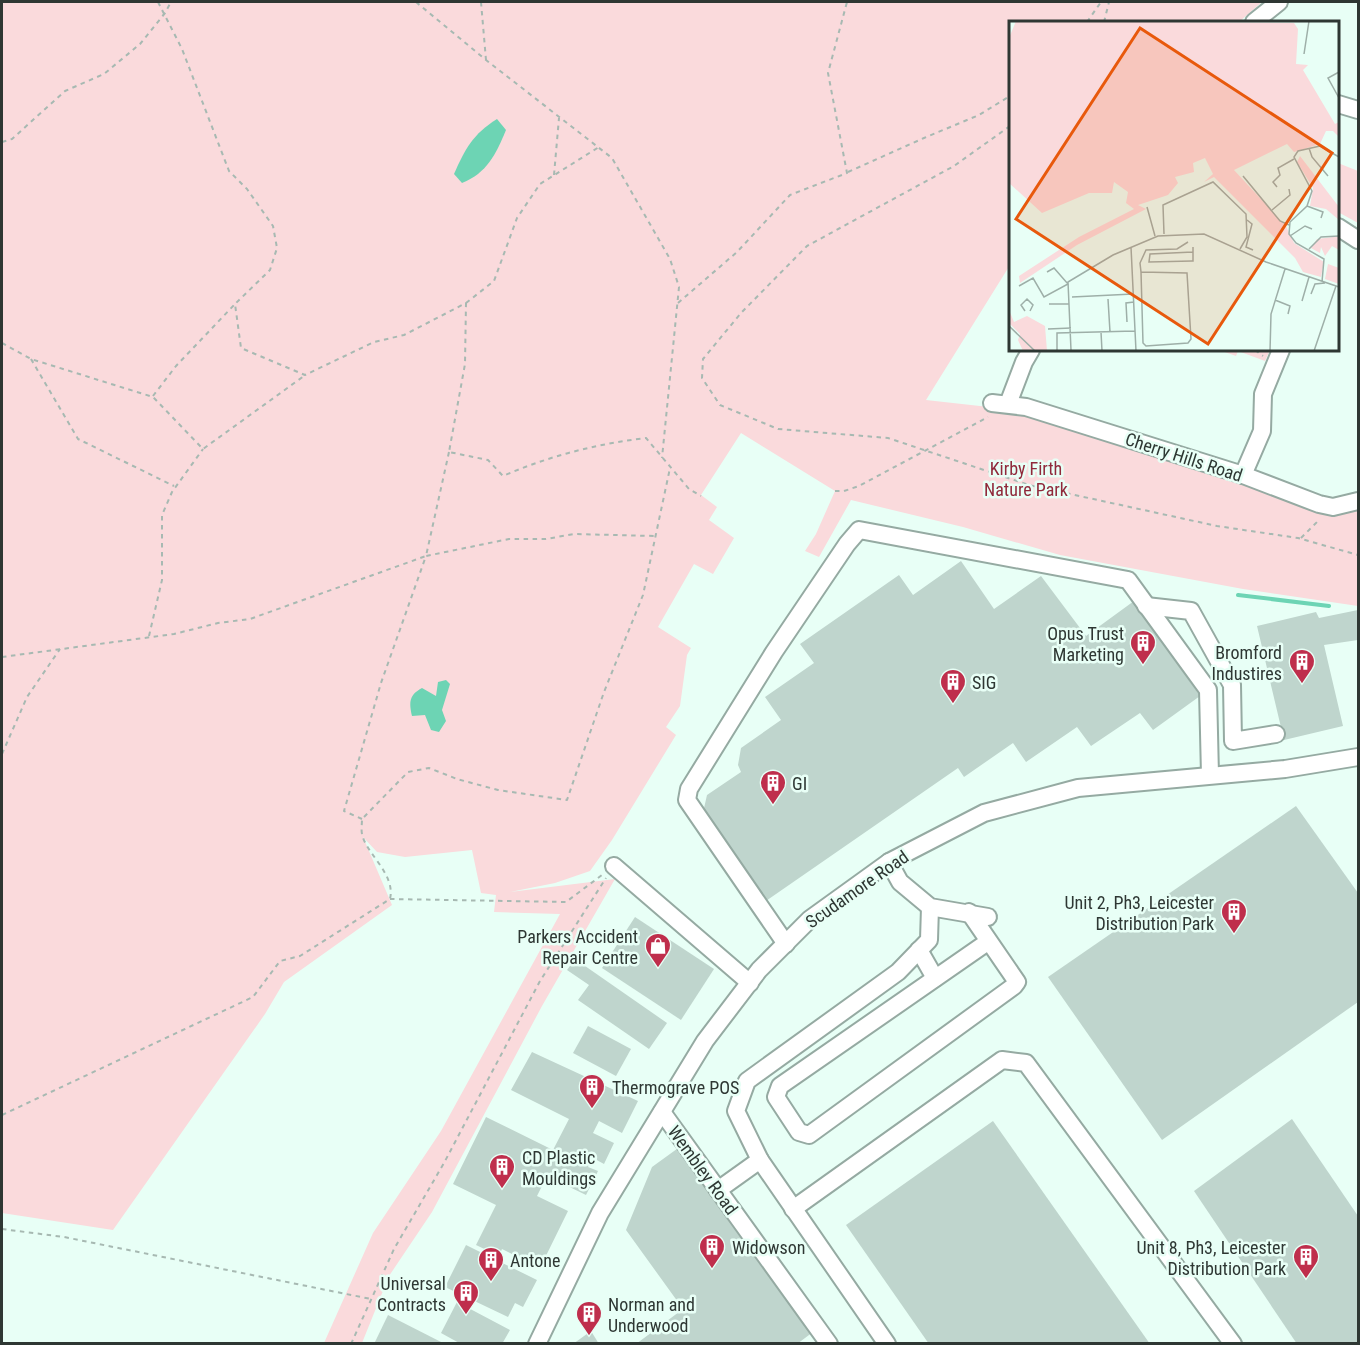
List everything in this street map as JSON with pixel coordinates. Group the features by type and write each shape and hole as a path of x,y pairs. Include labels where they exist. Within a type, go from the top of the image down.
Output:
{"street":[{"path":"1255,21 1279,2"},
{"path":"1339,104 1359,110"},
{"path":"1339,228 1359,240"},
{"path":"999,404 1031,351"},
{"path":"1243,475 1262,431 1263,394 1281,351"},
{"name":"Cherry Hills Road","path":"999,404 1026,407 1243,475 1318,504 1332,507 1350,505 1359,501"},
{"path":"786,944 687,800 689,789 774,652 847,544 859,530 1128,580 1208,690 1210,775"},
{"path":"1146,606 1191,611 1232,685 1233,741 1276,734"},
{"name":"Scudamore Road","path":"537,1344 600,1213 705,1041 750,983 810,919 889,862 984,813 1078,788 1286,769 1359,757"},
{"path":"889,862 900,882 930,907 988,916"},
{"path":"614,866 750,983"},
{"path":"888,1344 760,1160 736,1111 747,1081 898,972 929,940 930,907"},
{"path":"969,912 989,940 1017,982 1014,986 809,1135 799,1132 776,1097 780,1086 989,940"},
{"path":"919,950 935,978"},
{"path":"793,1209 1002,1060 1026,1063 1233,1344"},
{"name":"Wembley Road","path":"662,1112 826,1342"},
{"path":"718,1190 760,1160"}],"path":[{"path":"153,397 176,366 270,270 277,248 273,226 248,189 229,171 182,49 158,2"},
{"path":"2,142 12,139 65,91 104,74 140,44 171,2"},
{"path":"416,2 612,158 670,259 679,287 662,458"},
{"path":"482,2 486,60"},
{"path":"847,2 828,74 847,173"},
{"path":"1088,21 1101,2"},
{"path":"1104,21 1109,2"},
{"path":"678,303 737,252 790,195 847,173 979,115 1009,97"},
{"path":"554,175 560,117"},
{"path":"1009,127 954,166 807,246 741,313 703,359 702,378 720,405 777,429 888,438 1029,485 1217,526 1298,538 1359,555"},
{"path":"149,637 162,580 162,515 176,487 203,449 305,375 374,342 404,335 466,303 494,281 517,218 540,184 599,147"},
{"path":"362,819 344,811 381,683 426,556 449,452 465,364 466,303"},
{"path":"236,304 241,348 305,375"},
{"path":"2,343 31,358 153,397 203,449"},
{"path":"31,358 78,440 176,487"},
{"path":"835,491 844,491 859,486 927,451 995,413 999,404"},
{"path":"449,452 488,460 503,476 533,463 609,442 646,438 689,489 700,496"},
{"path":"390,899 392,890 381,864 362,836 362,819 408,772 429,768 457,779 498,790 567,800 604,692 643,595 670,468"},
{"path":"1298,538 1301,538 1332,507"},
{"path":"2,657 149,637 250,619 426,556 509,539 546,539 574,534 655,536"},
{"path":"2,754 27,697 60,649"},
{"path":"2,1115 253,997 280,961 300,956 390,899 566,902 614,866"},
{"path":"351,1344 394,1249 444,1163 540,981 614,866"},
{"path":"2,1229 64,1237 371,1299"}],"green space":[{"name":"Kirby Firth Nature Park","path":"2,2 1262,2 1240,21 1009,21 1009,267 926,400 1025,411 1358,507 1358,606 1243,589 1060,555 963,527 851,500 819,557 805,551 816,534 835,491 741,433 701,495 717,507 709,520 734,538 713,574 694,564 658,627 691,648 687,655 680,706 666,727 676,735 612,840 590,871 555,883 510,892 615,879 542,1006 432,1212 389,1276 362,1343 324,1343 373,1233 441,1131 560,914 494,912 496,895 481,893 472,850 405,857 377,852 363,837 392,905 284,982 265,1014 113,1230 2,1213"},
{"path":"1339,163 1358,171 1358,223 1339,213"},
{"path":"1222,351 1238,351 1236,356"},
{"path":"1238,351 1270,351 1265,361"}],"shaded area":[{"path":"497,119 506,130 494,155 478,174 462,183 454,174 462,157 476,136"},
{"path":"446,680 450,684 442,710 446,721 439,732 431,730 425,715 412,716 410,703 412,696 422,688 436,696 438,682"}],"building":[{"name":"SIG","path":"961,561 994,609 1041,576 1086,636 1134,601 1200,696 1153,730 1140,713 1091,746 1077,727 1026,762 1013,743 964,777 958,768 763,903 702,817 707,795 741,772 738,765 741,748 781,720 765,697 814,663 800,644 899,575 913,595"},
{"name":"Bromford Industires","path":"1358,610 1358,640 1324,645 1343,726 1284,740 1257,626 1316,612 1319,618"},
{"name":"Unit 2, Ph3, Leicester Distribution Park","path":"1296,806 1358,893 1358,1002 1162,1140 1048,977"},
{"name":"Parkers Accident Repair Centre","path":"635,917 714,969 681,1020 602,968"},
{"path":"575,959 667,1023 649,1049 578,1000 589,985 567,970"},
{"path":"588,1026 631,1049 616,1076 573,1053"},
{"name":"CD Plastic Mouldings","path":"532,1052 638,1101 622,1133 599,1121 593,1133 614,1143 604,1164 593,1158 588,1167 598,1171 586,1195 547,1176 537,1196 568,1211 540,1268 502,1249 499,1256 476,1245 496,1205 453,1184 486,1117 553,1150 569,1119 511,1090"},
{"name":"Unit 8, Ph3, Leicester Distribution Park","path":"1292,1119 1358,1216 1358,1344 1297,1344 1194,1191"},
{"path":"993,1121 1150,1344 929,1344 846,1225"},
{"name":"Widowson","path":"681,1146 813,1332 797,1344 636,1344 683,1309 626,1230 652,1167"},
{"name":"Antone","path":"466,1245 537,1280 523,1307 515,1303 508,1317 445,1287"},
{"name":"Universal Contracts","path":"457,1302 510,1330 502,1344 490,1342 490,1344 461,1344 441,1333"},
{"path":"388,1315 445,1344 374,1344"},
{"name":"Norman and Underwood","path":"591,1331 599,1344 573,1344"}],"waterway":[{"path":"1238,595 1329,606"}],"place":[{"name":"Opus Trust Marketing","path":"1143,666"},
{"name":"Bromford Industires","path":"1302,685"},
{"name":"SIG","path":"953,705"},
{"name":"GI","path":"773,806"},
{"name":"Unit 2, Ph3, Leicester Distribution Park","path":"1234,935"},
{"name":"Parkers Accident Repair Centre","path":"658,969"},
{"name":"Thermograve POS","path":"592,1110"},
{"name":"CD Plastic Mouldings","path":"502,1190"},
{"name":"Widowson","path":"712,1270"},
{"name":"Unit 8, Ph3, Leicester Distribution Park","path":"1306,1280"},
{"name":"Antone","path":"491,1283"},
{"name":"Universal Contracts","path":"466,1316"},
{"name":"Norman and Underwood","path":"589,1337"}]}
